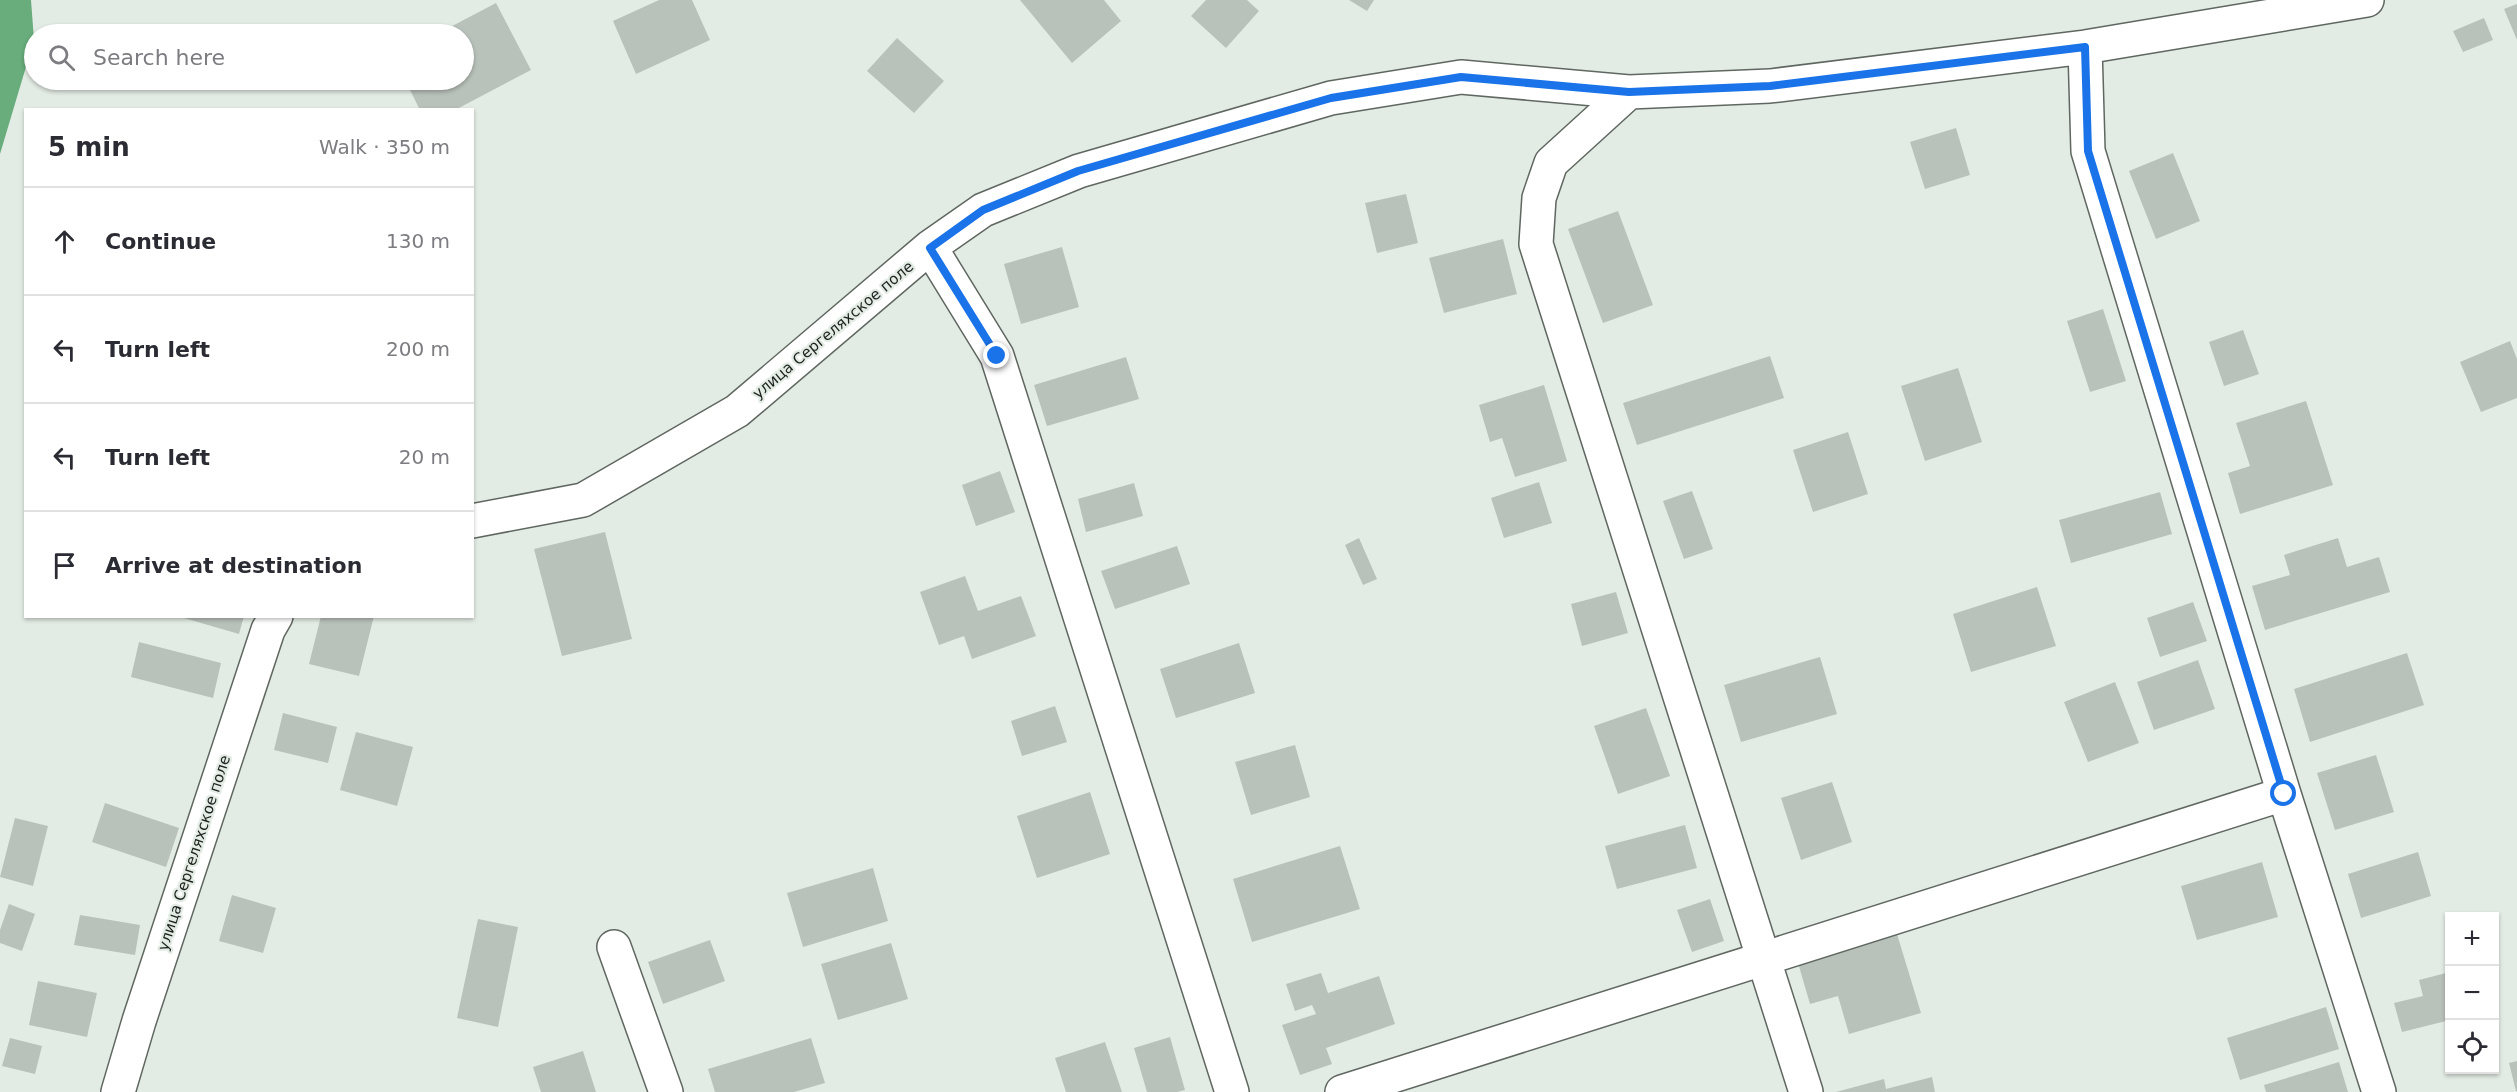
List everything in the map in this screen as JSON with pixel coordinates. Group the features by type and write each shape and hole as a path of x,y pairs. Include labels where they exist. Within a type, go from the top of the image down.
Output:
{"street":[{"name":"улица Сергеляхское поле","path":"474,521 583,500 737,411 930,248 983,210 1078,171 1331,98 1461,77 1629,92 1770,86 2085,47 2367,0"},
{"path":"2085,47 2088,151 2284,794 2379,1092"},
{"path":"1629,92 1551,163 1539,198 1536,244 1806,1092"},
{"path":"930,248 997,356 1232,1092"},
{"name":"улица Сергеляхское поле","path":"118,1092 139,1021 268,630 275,618"},
{"path":"1342,1092 2284,794"},
{"path":"614,947 666,1092"}],"shaded area":[{"path":"0,0 31,0 33,24 24,24 24,74 0,154"}],"building":[{"path":"659,0 692,0 710,40 636,74 613,21"},
{"path":"1020,0 1104,0 1121,21 1072,63"},
{"path":"1206,0 1247,0 1259,11 1226,48 1191,16"},
{"path":"1349,0 1374,0 1367,11"},
{"path":"496,3 531,70 459,108 419,108 410,90 474,90 474,24 456,24"},
{"path":"2517,4 2517,40 2504,9"},
{"path":"2484,18 2493,40 2463,52 2453,31"},
{"path":"897,38 944,81 914,113 867,71"},
{"path":"1956,128 1970,175 1925,189 1910,142"},
{"path":"2173,153 2200,221 2156,239 2129,171"},
{"path":"1406,194 1418,243 1377,253 1365,203"},
{"path":"1618,211 1653,305 1603,323 1568,229"},
{"path":"1503,239 1517,294 1444,313 1429,258"},
{"path":"1062,247 1079,307 1021,324 1004,264"},
{"path":"2103,309 2126,381 2090,392 2067,321"},
{"path":"2243,330 2259,374 2224,386 2209,342"},
{"path":"2510,341 2517,359 2517,398 2481,412 2460,362"},
{"path":"1770,356 1784,398 1637,445 1623,403"},
{"path":"1126,357 1139,399 1047,426 1034,385"},
{"path":"1958,368 1982,442 1925,461 1901,386"},
{"path":"1544,385 1567,461 1515,477 1502,438 1490,442 1479,405"},
{"path":"2306,401 2333,485 2240,514 2228,473 2250,466 2236,423"},
{"path":"1848,432 1868,494 1813,512 1793,450"},
{"path":"1000,471 1015,512 976,526 962,485"},
{"path":"1539,482 1552,523 1504,538 1491,498"},
{"path":"1134,483 1143,516 1086,532 1078,499"},
{"path":"1692,491 1713,549 1684,559 1663,501"},
{"path":"2160,492 2172,534 2071,563 2059,520"},
{"path":"605,532 632,639 562,656 534,549"},
{"path":"1359,538 1377,579 1363,585 1345,545"},
{"path":"2338,538 2347,567 2379,557 2390,592 2265,630 2252,586 2290,575 2284,555"},
{"path":"1177,546 1190,584 1115,609 1101,571"},
{"path":"965,576 978,611 1021,596 1036,636 972,659 964,636 939,645 920,592"},
{"path":"2037,587 2056,646 1971,672 1953,614"},
{"path":"1616,592 1628,633 1582,646 1571,604"},
{"path":"2193,602 2207,641 2160,657 2147,618"},
{"path":"184,618 243,618 239,634"},
{"path":"320,618 374,618 359,676 309,664"},
{"path":"139,642 221,663 213,698 131,677"},
{"path":"1239,643 1255,693 1176,718 1160,669"},
{"path":"2407,653 2424,705 2310,742 2294,689"},
{"path":"1820,657 1837,714 1741,742 1724,685"},
{"path":"2198,660 2215,709 2154,730 2137,682"},
{"path":"2115,682 2139,743 2088,762 2064,702"},
{"path":"1055,706 1067,742 1022,756 1011,721"},
{"path":"1646,708 1670,776 1618,794 1594,726"},
{"path":"283,713 337,727 328,763 274,750"},
{"path":"356,732 413,747 397,806 340,790"},
{"path":"1295,745 1310,797 1251,815 1235,762"},
{"path":"2376,755 2394,812 2335,830 2317,773"},
{"path":"1832,782 1852,842 1801,860 1781,798"},
{"path":"1090,792 1110,854 1037,878 1017,816"},
{"path":"105,803 179,828 166,867 92,842"},
{"path":"15,818 48,826 33,886 0,877"},
{"path":"1685,825 1697,868 1617,889 1605,846"},
{"path":"1340,846 1360,909 1252,942 1233,879"},
{"path":"2418,852 2431,896 2361,918 2348,874"},
{"path":"2262,862 2278,917 2197,940 2181,886"},
{"path":"873,868 888,921 803,947 787,893"},
{"path":"232,895 276,908 263,953 219,941"},
{"path":"1710,899 1724,941 1692,952 1677,910"},
{"path":"9,904 35,914 22,951 0,943 0,930"},
{"path":"80,915 140,925 135,955 74,945"},
{"path":"478,919 518,927 498,1027 457,1018"},
{"path":"1897,934 1921,1013 1849,1034 1838,996 1810,1004 1798,963"},
{"path":"710,940 725,981 663,1004 648,962"},
{"path":"891,943 908,999 838,1020 821,964"},
{"path":"1321,973 1328,993 1379,976 1395,1024 1326,1048 1332,1064 1300,1075 1282,1025 1316,1014 1312,1005 1295,1011 1286,984"},
{"path":"2445,973 2445,1021 2402,1032 2394,1003 2423,996 2419,980"},
{"path":"38,981 97,993 87,1037 29,1025"},
{"path":"2326,1007 2339,1049 2240,1080 2227,1038"},
{"path":"1170,1037 1185,1090 1147,1092 1134,1048"},
{"path":"10,1038 42,1046 35,1074 2,1066"},
{"path":"811,1038 825,1083 794,1092 715,1092 708,1069"},
{"path":"1105,1042 1122,1092 1066,1092 1055,1058"},
{"path":"583,1051 596,1092 541,1092 533,1067"},
{"path":"2517,1061 2517,1091 2516,1091 2509,1063"},
{"path":"2339,1062 2348,1092 2266,1092 2264,1085"},
{"path":"1932,1077 1935,1092 1836,1092 1884,1079 1886,1089"}],"route":[{"path":"997,356 930,248 983,210 1078,171 1331,98 1461,77 1629,92 1770,86 2085,47 2088,151 2284,794"}]}
